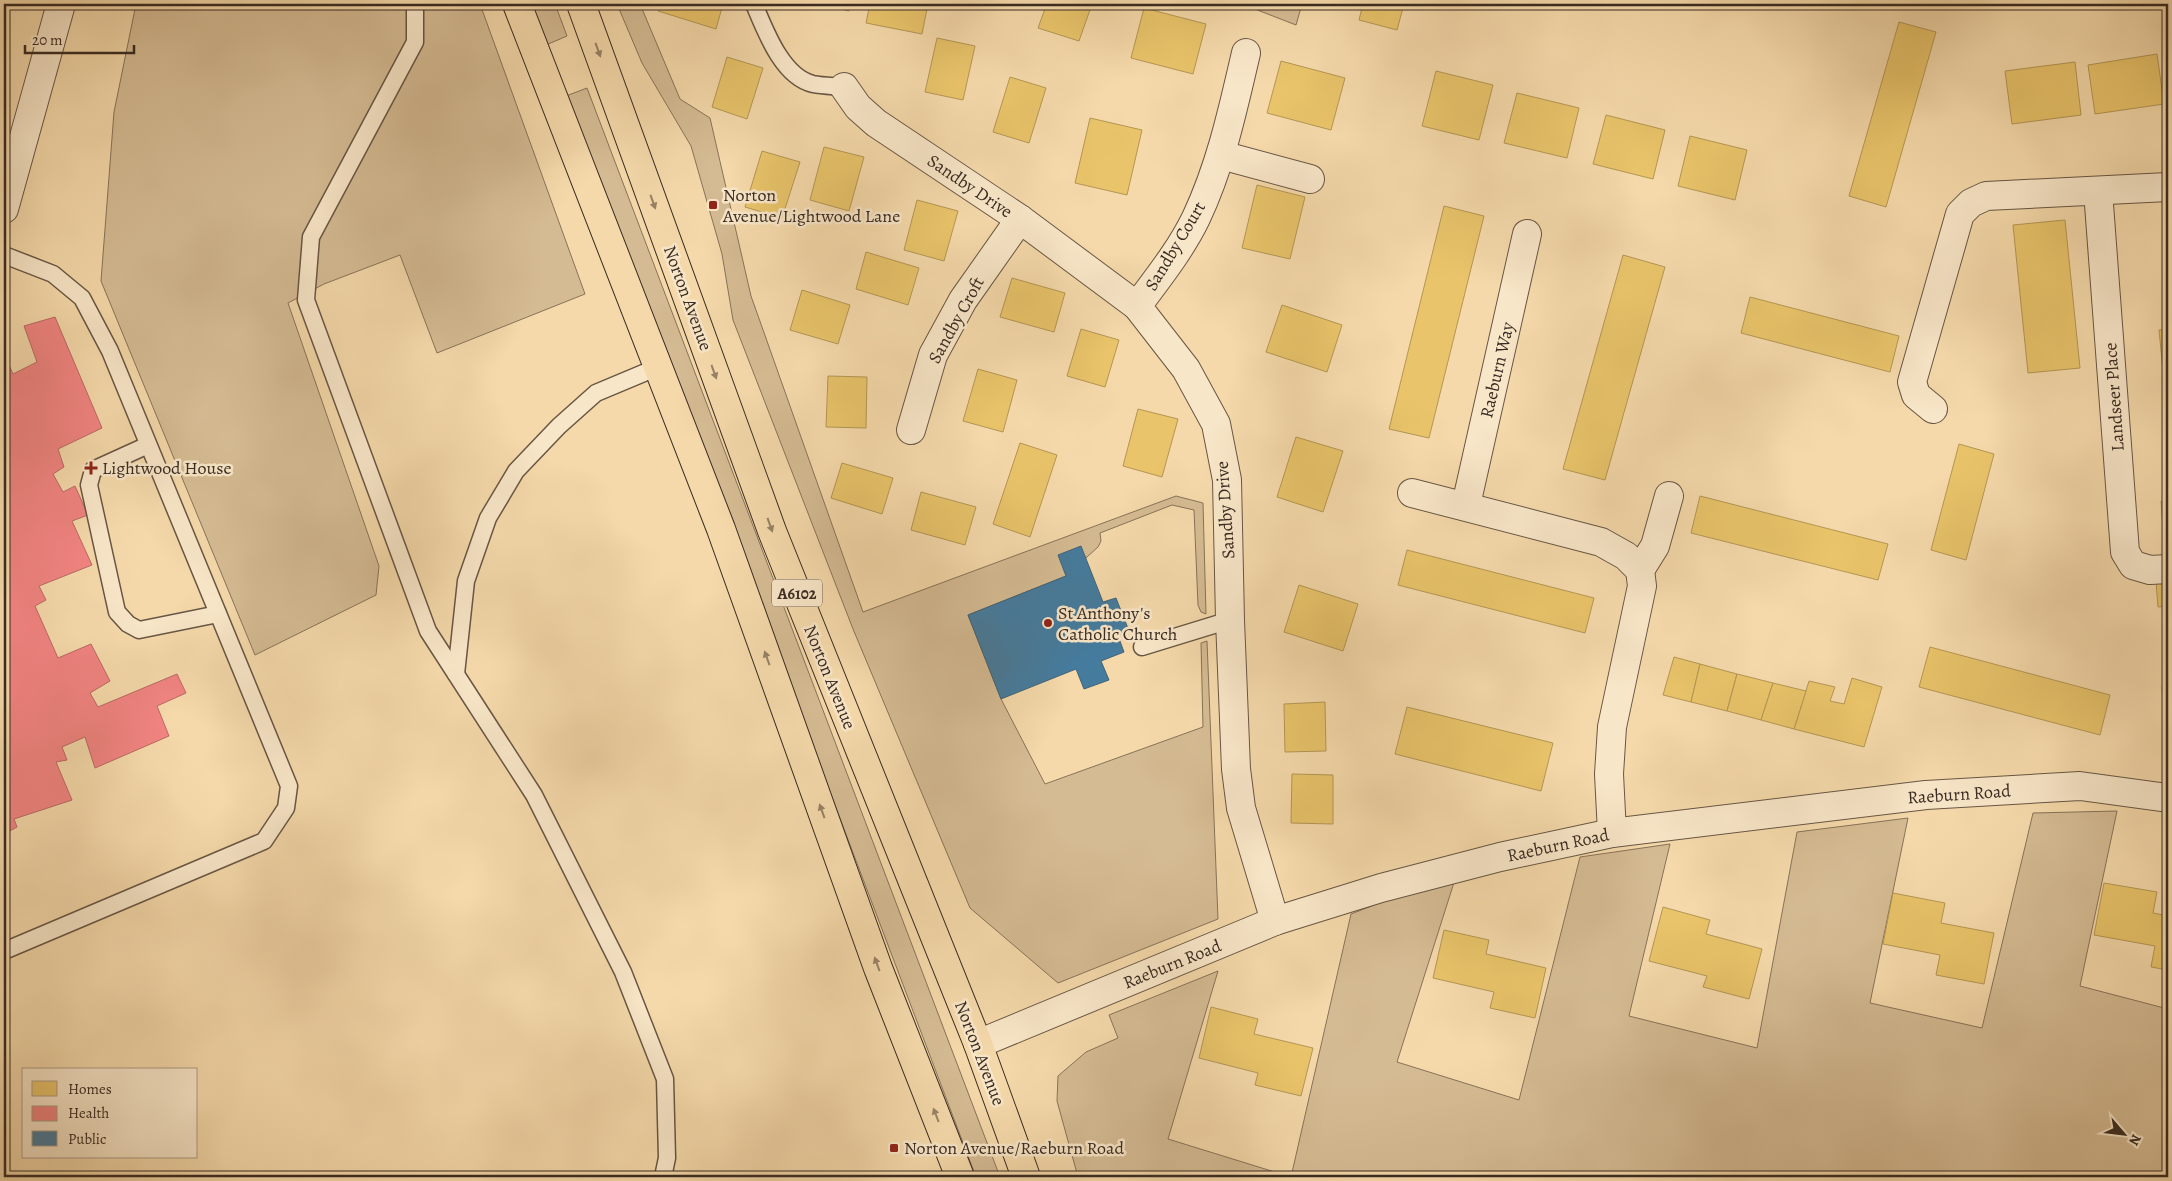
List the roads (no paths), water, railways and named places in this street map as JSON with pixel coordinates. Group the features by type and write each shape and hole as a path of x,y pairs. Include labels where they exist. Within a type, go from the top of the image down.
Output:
{"highway":[{"name":"A6102","path":"517,4 721,529 878,968 960,1177"},
{"name":"Norton Avenue","path":"581,4 772,531 978,1044 1026,1177"}],"street":[{"path":"4,209 61,4"},
{"name":"Sandby Court","path":"1136,306 1167,265 1196,218 1221,155 1246,53"},
{"name":"Sandby Drive","path":"844,87 858,107 876,123 1020,220 1136,306 1186,369 1216,424 1227,480 1236,768 1241,808 1275,921"},
{"path":"1221,155 1310,179"},
{"path":"1933,409 1916,395 1912,382 1960,214 1971,203 1986,196 2168,187"},
{"name":"Landseer Place","path":"2098,191 2125,552 2132,565 2150,570 2168,569"},
{"name":"Sandby Croft","path":"911,430 933,355 963,300 1020,220"},
{"name":"Raeburn Way","path":"1466,505 1527,234"},
{"path":"1412,493 1466,505 1601,542 1626,556 1640,570 1642,586 1612,727 1609,774 1612,833"},
{"path":"1640,570 1655,546 1669,496"},
{"name":"Raeburn Road","path":"978,1044 1275,921 1381,888 1500,857 1612,833 1935,794 2080,786 2168,798"}],"lane":[{"path":"415,4 415,42 311,237 306,300 428,631 534,794 623,972 665,1079 667,1158 663,1177"},
{"path":"754,4 772,44 791,71 811,84 844,87"},
{"path":"4,255 53,274 82,298 110,351 289,786 286,808 264,841 4,951"},
{"path":"456,674 466,581 488,518 516,471 559,426 596,393 658,367"},
{"path":"148,445 93,470 89,485 118,612 128,624 139,630 218,614"},
{"path":"1142,647 1230,620"}],"place":[{"name":"Norton Avenue/Lightwood Lane","path":"713,205"},
{"name":"Lightwood House","path":"91,468"},
{"name":"St Anthony's Catholic Church","path":"1048,623"},
{"name":"Norton Avenue/Raeburn Road","path":"894,1148"}]}
